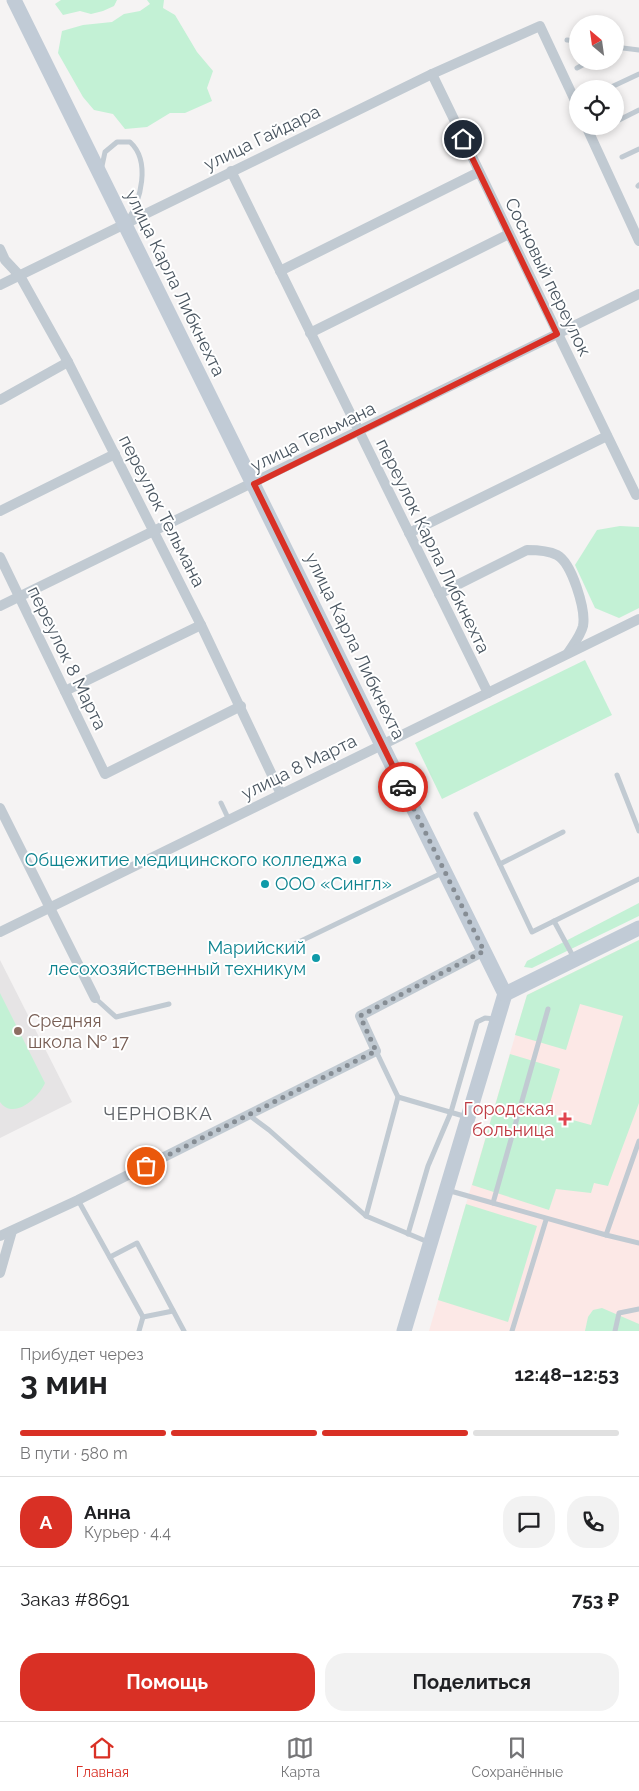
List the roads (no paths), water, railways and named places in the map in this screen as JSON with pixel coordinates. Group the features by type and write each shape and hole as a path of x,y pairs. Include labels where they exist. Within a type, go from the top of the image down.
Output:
{"main road":[{"name":"улица Карла Либкнехта","path":"14,0 505,994"},
{"path":"404,1331 505,994 639,928"}],"street":[{"name":"улица Гайдара","path":"0,285 432,74 540,26 569,88"},
{"name":"Сосновый переулок","path":"432,74 636,494"},
{"path":"590,135 639,241"},
{"name":"переулок Карла Либкнехта","path":"230,171 488,693"},
{"path":"280,271 479,172"},
{"path":"310,333 509,234"},
{"name":"переулок Тельмана","path":"0,249 5,260 20,276 68,362 241,706 281,794"},
{"name":"улица Тельмана","path":"0,606 254,484 639,294"},
{"path":"0,400 68,362"},
{"path":"409,533 607,436"},
{"path":"0,511 115,454"},
{"path":"439,594 527,550 540,550 559,556 570,571 581,604 583,626 568,653"},
{"name":"переулок 8 Марта","path":"0,557 105,774 241,706"},
{"name":"улица 8 Марта","path":"0,932 639,619"},
{"path":"65,691 201,625"},
{"path":"0,808 95,998"},
{"path":"0,1236 78,1200 376,1051 360,1016 484,951"},
{"path":"0,1273 12,1231"}],"lane":[{"path":"624,49 639,50"},
{"path":"624,81 639,74"},
{"path":"624,118 639,110"},
{"path":"104,180 102,163 105,152 117,142 130,142 136,148 142,168 140,188 132,213 125,223"},
{"path":"622,157 639,149"},
{"path":"617,775 639,831"},
{"path":"221,803 229,820"},
{"path":"476,814 532,932 639,880"},
{"path":"500,864 563,832"},
{"path":"280,951 445,871"},
{"path":"554,921 574,960"},
{"path":"95,998 116,1017 169,1004"},
{"path":"493,1202 548,1009"},
{"path":"408,1234 428,1166 451,1112 477,1022 484,1018 498,1019"},
{"path":"366,1216 398,1097 376,1051"},
{"path":"398,1097 468,1117"},
{"path":"248,1115 269,1130 366,1216 431,1243"},
{"path":"606,1235 639,1142"},
{"path":"446,1190 493,1202 546,1220 639,1243"},
{"path":"78,1200 143,1317 139,1331"},
{"path":"512,1331 546,1220"},
{"path":"110,1257 137,1243 184,1331"},
{"path":"615,1331 619,1313 639,1309"},
{"path":"143,1317 173,1311"}],"place":[{"name":"Общежитие медицинского колледжа","path":"357,860"},
{"name":"ООО «Сингл»","path":"265,884"},
{"name":"Марийский лесохозяйственный техникум","path":"316,958"},
{"name":"Средняя школа № 17","path":"18,1031"},
{"name":"Городская больница","path":"565,1119"}],"district":[{"name":"ЧЕРНОВКА","path":"158,1113"}]}
